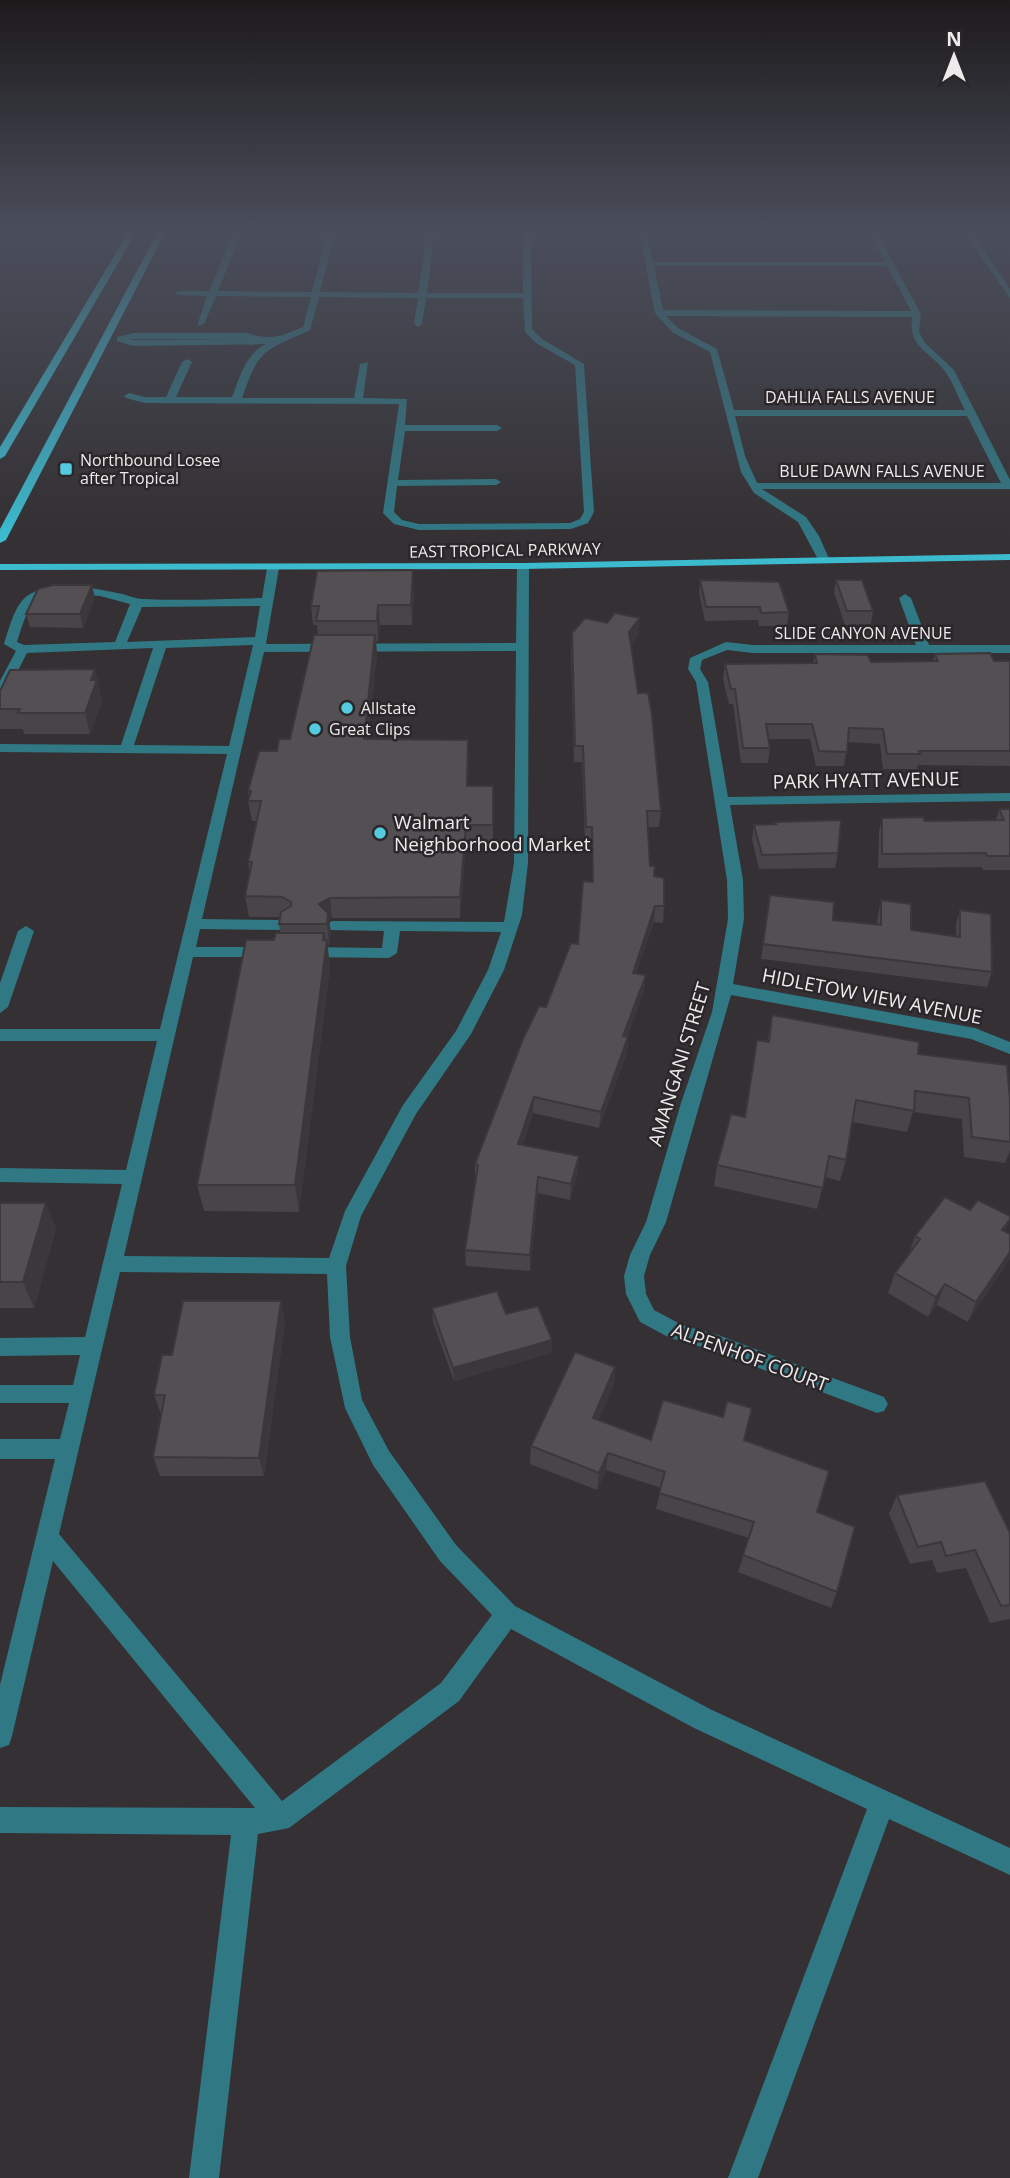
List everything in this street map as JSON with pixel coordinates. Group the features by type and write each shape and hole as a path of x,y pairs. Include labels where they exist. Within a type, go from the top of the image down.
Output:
{"main road":[{"path":"0,456 73,333"},
{"path":"0,540 109,333"},
{"name":"EAST TROPICAL PARKWAY","path":"0,567 523,566 1010,557"}],"street":[{"path":"236,400 250,362 260,350 298,333"},
{"path":"129,396 145,400 404,401 388,513 398,522 419,527 571,526 584,522 589,512 579,364 539,341 531,333"},
{"path":"680,333 714,351 732,413 743,466 754,486 769,500 797,514 813,534 824,561"},
{"path":"915,333 921,344 949,370 1009,486"},
{"path":"105,340 134,336 248,336 257,340 282,341"},
{"path":"170,400 187,362"},
{"path":"358,401 365,364"},
{"name":"DAHLIA FALLS AVENUE","path":"732,413 969,413"},
{"path":"400,428 498,428"},
{"path":"393,483 496,482"},
{"name":"BLUE DAWN FALLS AVENUE","path":"754,486 1009,486"},
{"path":"523,566 521,863 514,915 496,970 463,1034 409,1110 352,1216 336,1266 340,1337 352,1401 381,1458 448,1553 508,1614 703,1719 1010,1862"},
{"path":"0,1736 260,645 273,568"},
{"path":"267,602 137,603 125,596 111,594 60,592 37,595 29,600 10,644 23,649 162,643 522,647"},
{"path":"905,598 924,649"},
{"path":"120,644 137,603"},
{"path":"126,749 162,643"},
{"name":"SLIDE CANYON AVENUE","path":"717,648 1010,649"},
{"name":"AMANGANI STREET","path":"636,1294 634,1276 640,1255 656,1222 690,1103 720,1013 736,919 723,801 702,682 694,668 696,658 717,648"},
{"path":"0,694 23,649"},
{"path":"0,748 235,750"},
{"name":"PARK HYATT AVENUE","path":"723,801 1010,797"},
{"path":"193,924 285,925"},
{"path":"332,926 510,927"},
{"path":"186,952 389,953 393,926"},
{"path":"0,1007 26,932"},
{"name":"HIDLETOW VIEW AVENUE","path":"725,988 975,1034 1010,1048"},
{"path":"0,1035 167,1035"},
{"path":"0,1175 133,1177"},
{"path":"112,1264 336,1266"},
{"name":"ALPENHOF COURT","path":"636,1294 648,1316 677,1332 711,1341 877,1404"},
{"path":"0,1347 93,1346"},
{"path":"0,1394 81,1394"},
{"path":"0,1449 68,1449"},
{"path":"47,1536 280,1819"},
{"path":"0,1820 246,1822 280,1819 450,1692 508,1614"},
{"path":"743,2178 882,1802"},
{"path":"204,2178 246,1822"}],"building":[{"path":"413,570 411,605 378,605 377,621 316,621 319,606 311,606 317,571"},
{"path":"700,580 779,582 789,612 761,613 760,607 706,607"},
{"path":"836,580 862,580 873,611 847,611"},
{"path":"53,585 92,585 80,614 26,614 38,589"},
{"path":"615,613 640,618 629,632 638,693 648,693 652,715 661,811 647,811 650,866 655,866 654,876 664,878 664,906 655,906 633,973 646,975 623,1036 628,1037 601,1112 534,1097 518,1144 579,1156 571,1184 538,1177 530,1255 465,1250 478,1165 475,1164 523,1039 539,1006 546,1007 571,943 578,944 583,881 593,882 592,827 586,827 583,746 575,746 572,633 585,618 607,623"},
{"name":"Walmart Neighborhood Market","path":"314,635 375,635 364,739 468,740 467,786 493,786 493,825 466,825 460,897 330,898 319,904 328,913 327,924 279,924 281,912 291,906 291,902 282,897 245,896 252,862 248,862 261,801 248,801 251,791 248,791 259,751 277,751 279,739 290,739"},
{"path":"990,653 994,661 1010,661 1010,751 919,751 921,754 887,754 883,729 849,728 847,752 819,751 812,724 766,724 770,748 743,748 735,689 731,689 725,664 817,663 815,654 868,655 871,662 938,661 935,654"},
{"path":"95,669 91,680 97,680 85,713 18,713 20,709 0,709 0,691 10,670"},
{"path":"999,809 1010,809 1010,856 987,856 986,853 882,854 882,818 923,817 925,821 1004,820"},
{"path":"841,820 838,853 762,855 754,825 776,824 775,822"},
{"path":"770,895 834,902 833,920 881,925 881,900 911,904 911,930 960,937 960,910 991,914 992,972 763,944"},
{"path":"276,933 324,933 323,940 327,940 295,1185 197,1185 246,940 274,940"},
{"path":"772,1015 919,1042 918,1054 1007,1065 1010,1142 972,1137 969,1098 915,1091 914,1111 856,1100 846,1160 829,1156 823,1188 717,1165 731,1114 745,1117 757,1040 769,1042"},
{"path":"945,1197 970,1210 978,1200 1010,1216 1002,1230 1010,1234 1010,1252 976,1302 945,1284 936,1297 895,1273 920,1239 915,1236"},
{"path":"0,1203 46,1203 23,1282 0,1282"},
{"path":"497,1291 506,1314 538,1306 552,1340 453,1368 432,1308"},
{"path":"183,1301 281,1301 259,1458 153,1457 165,1395 154,1395 162,1355 172,1355"},
{"path":"575,1352 615,1367 593,1418 651,1440 663,1400 723,1417 727,1401 752,1408 744,1440 829,1471 817,1512 855,1527 837,1592 743,1555 754,1522 659,1493 665,1472 608,1453 599,1473 531,1446"},
{"path":"985,1481 1010,1533 1010,1605 1001,1606 975,1550 946,1556 941,1542 918,1547 897,1495"}],"place":[{"name":"Northbound Losee after Tropical","path":"66,469"},
{"name":"Allstate","path":"347,708"},
{"name":"Great Clips","path":"315,729"},
{"name":"Walmart Neighborhood Market","path":"380,833"}]}
